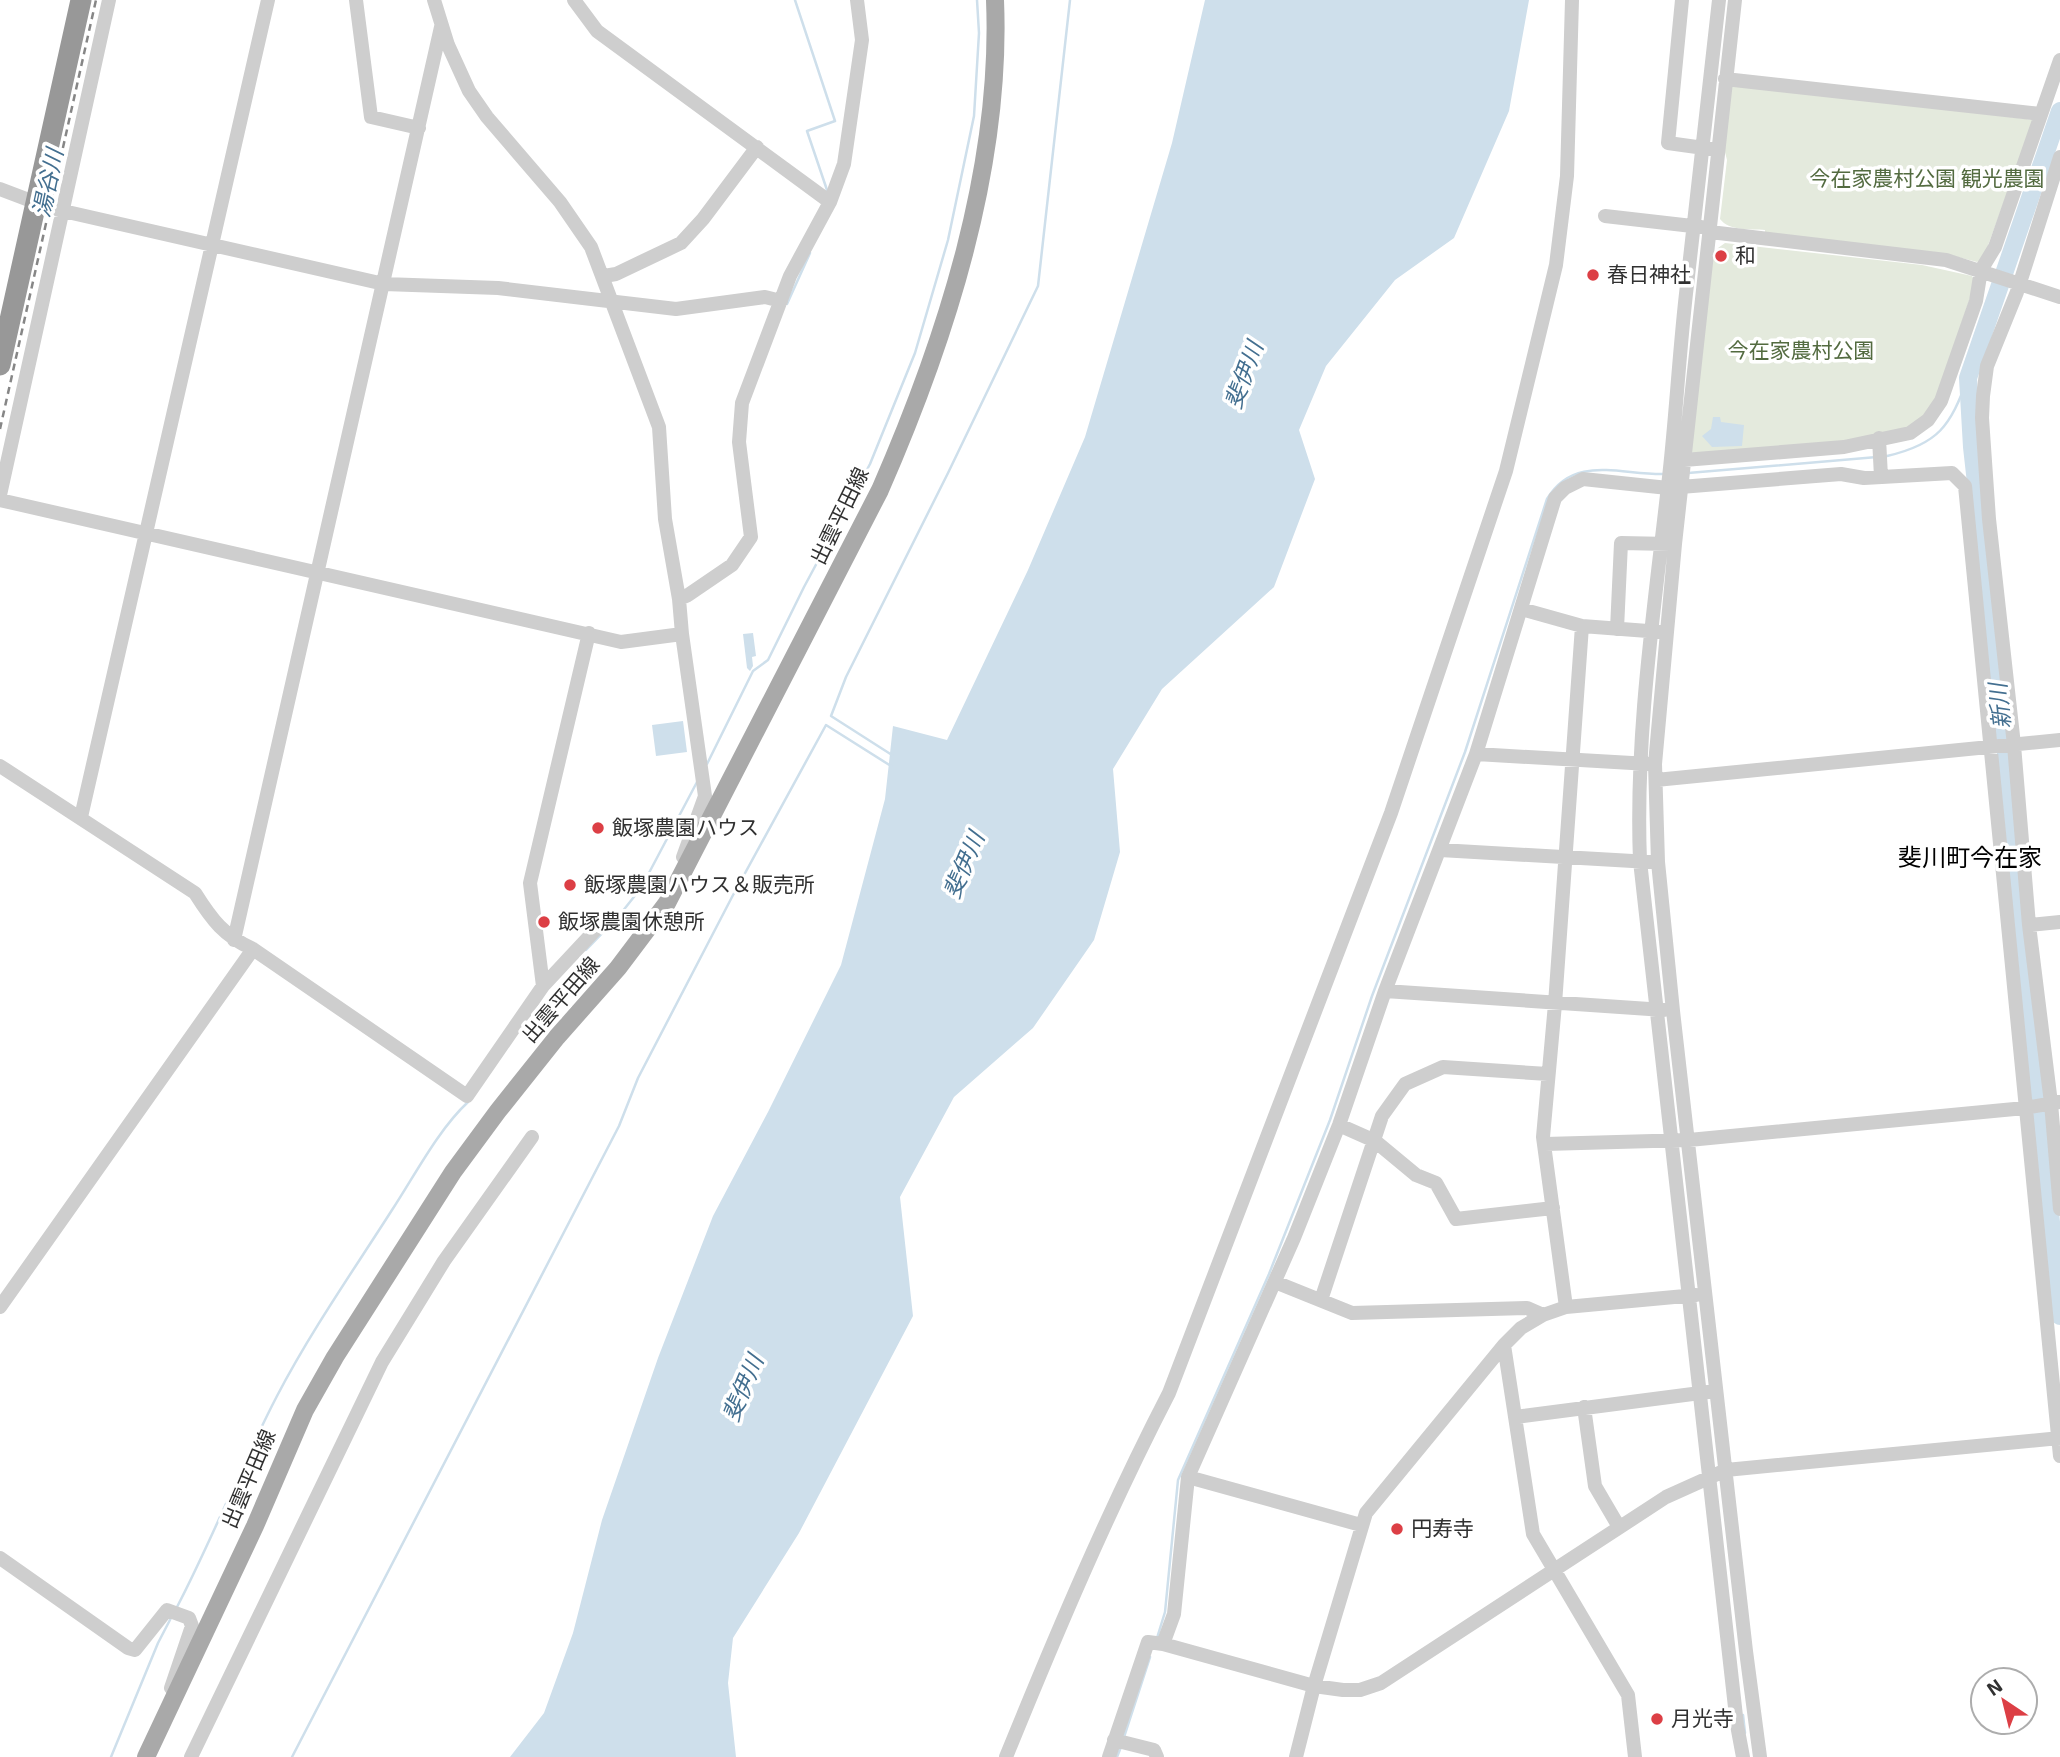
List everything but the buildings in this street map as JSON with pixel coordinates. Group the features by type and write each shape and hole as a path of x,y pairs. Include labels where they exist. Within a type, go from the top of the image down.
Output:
{"highway":[{"path":"0,365 81,0"}],"main road":[{"name":"出雲平田線","path":"147,1755 255,1526 305,1410 335,1357 453,1171 506,1100 618,968 667,903 880,490 946,320 962,261 981,169 992,89 995,0"}],"street":[{"path":"0,495 109,0"},
{"path":"81,817 268,0"},
{"path":"356,0 371,117 419,128"},
{"path":"434,0 448,45 468,91 487,117 561,202 591,247 659,427 665,519 679,599 705,796 669,891 667,903"},
{"path":"574,0 597,31 830,202"},
{"path":"679,599 733,565 751,537 739,442 742,403 754,365 790,276 830,202 844,164 862,40 857,0"},
{"path":"1006,1757 1099,1535 1169,1393 1391,813 1506,471 1556,265 1567,176 1572,0"},
{"path":"1682,0 1668,143 1709,149"},
{"path":"1719,0 1709,149 1710,230 1685,389 1668,544 1651,632 1640,763 1640,861 1689,1140 1760,1757"},
{"path":"1675,487 1684,460 1686,287 1694,226 1725,79 1735,0"},
{"path":"234,940 442,25"},
{"path":"1684,460 1844,447 1910,433 1928,420 1941,401 2060,60"},
{"path":"1725,79 2041,114"},
{"path":"604,276 617,274 681,243 703,219 757,148"},
{"path":"2060,157 1987,366 1982,407 1989,519 2014,745 2029,925 2056,1102 2060,1209"},
{"path":"2,195 384,285 498,288 676,309 765,297 781,301"},
{"path":"1605,216 1946,260 2060,297"},
{"path":"1686,287 1703,288"},
{"path":"1879,440 1881,474"},
{"path":"1163,1644 1174,1614 1188,1477 1275,1282 1339,1125 1385,991 1476,754 1555,498 1564,488 1583,479 1675,487 1841,474 1864,478 1881,474 1952,473 1965,486 1993,746 2060,1456"},
{"path":"0,500 621,642 682,634"},
{"path":"1617,629 1621,543 1668,544"},
{"path":"1668,544 1668,633 1656,779 1672,1141 1737,1725 1743,1757"},
{"path":"1521,609 1583,626 1668,633"},
{"path":"1566,1307 1543,1137 1583,626"},
{"path":"543,986 530,883 589,633"},
{"path":"1656,779 2060,740"},
{"path":"1476,754 1656,764"},
{"path":"0,766 195,893 211,919 234,940 253,949 467,1096 543,986 600,925"},
{"path":"1440,850 1658,862"},
{"path":"2029,925 2060,922"},
{"path":"0,1307 253,949"},
{"path":"1385,991 1665,1010"},
{"path":"1321,1300 1382,1116 1405,1084 1443,1067 1548,1074"},
{"path":"1545,1144 1689,1140 2056,1102"},
{"path":"1339,1125 1375,1141 1416,1175 1436,1183 1456,1219 1553,1208"},
{"path":"191,1757 382,1362 444,1261 532,1137"},
{"path":"1275,1282 1352,1313 1527,1308 1543,1315"},
{"path":"1296,1757 1314,1686 1366,1513 1504,1345 1521,1328 1543,1315 1566,1307 1705,1294"},
{"path":"1504,1345 1533,1534 1628,1695 1635,1757"},
{"path":"1516,1417 1717,1391"},
{"path":"1584,1407 1595,1486 1619,1527"},
{"path":"1109,1757 1148,1642 1314,1686 1343,1690 1360,1689 1381,1683 1666,1497 1726,1470 2059,1438"},
{"path":"1707,1445 1723,1444"},
{"path":"1188,1477 1361,1525"},
{"path":"1717,1538 1733,1536"},
{"path":"0,1558 128,1648 135,1650 167,1610 189,1618 191,1626 147,1755"},
{"path":"1727,1631 1744,1630"},
{"path":"1730,1653 1746,1651"},
{"path":"1737,1725 1755,1721"},
{"path":"1114,1740 1154,1750 1157,1757"}],"green space":[{"name":"今在家農村公園 観光農園","path":"1731,82 2034,120 1983,259 1977,262 1954,256 1765,233 1765,230 1741,229 1724,223 1720,219 1727,160 1724,148"},
{"name":"今在家農村公園","path":"1725,243 1922,265 1972,276 1975,283 1933,408 1909,429 1860,439 1697,456 1691,451 1711,266 1718,248"}],"water":[{"name":"斐伊川","path":"1205,0 1529,0 1509,111 1454,238 1395,280 1326,366 1299,430 1315,479 1274,587 1162,689 1113,769 1120,852 1094,940 1033,1028 954,1097 900,1197 913,1316 799,1533 733,1638 728,1683 736,1757 510,1757 544,1713 573,1633 602,1520 658,1358 713,1216 841,965 885,799 893,726 947,740 1028,570 1085,437 1172,143"},
{"path":"1713,417 1720,417 1721,422 1744,425 1742,446 1712,447 1702,436 1711,429"},
{"path":"753,633 756,656 752,657 753,666 750,671 747,668 743,634"},
{"path":"683,721 687,752 656,756 652,725"}],"waterway":[{"path":"795,0 835,121 807,131 827,190"},
{"path":"707,764 753,671 768,660 870,464 915,353 948,240 974,116 979,33 977,0"},
{"path":"892,755 831,716 846,677 1038,286 1070,0"},
{"name":"新川","path":"2060,111 1968,378 1972,447 2005,743 2060,1316"},
{"path":"787,304 810,253"},
{"path":"1887,456 1919,446 1931,439 1948,421 1968,378"},
{"path":"1688,473 1877,457"},
{"path":"1157,1638 1165,1612 1178,1480 1269,1274 1330,1120 1372,996 1465,752 1547,499 1558,485 1570,476 1584,472 1615,470 1664,474"},
{"path":"292,1757 619,1126 638,1078 732,897 826,725 891,766"},
{"path":"586,950 641,888 697,782"},
{"path":"177,1607 290,1372 427,1153 468,1102"},
{"path":"111,1757 158,1643 172,1616"},
{"path":"1124,1737 1150,1657"},
{"path":"1743,1715 1745,1733"},
{"path":"1117,1757 1121,1747"}],"railway":[{"path":"0,429 96,0"}],"place":[{"name":"和","path":"1721,256"},
{"name":"春日神社","path":"1593,275"},
{"name":"飯塚農園ハウス","path":"598,828"},
{"name":"飯塚農園ハウス＆販売所","path":"570,885"},
{"name":"飯塚農園休憩所","path":"544,922"},
{"name":"円寿寺","path":"1397,1529"},
{"name":"月光寺","path":"1657,1719"}],"district":[{"name":"斐川町今在家","path":"1970,858"}],"water label":[{"name":"湯谷川","path":"48,183"}]}
